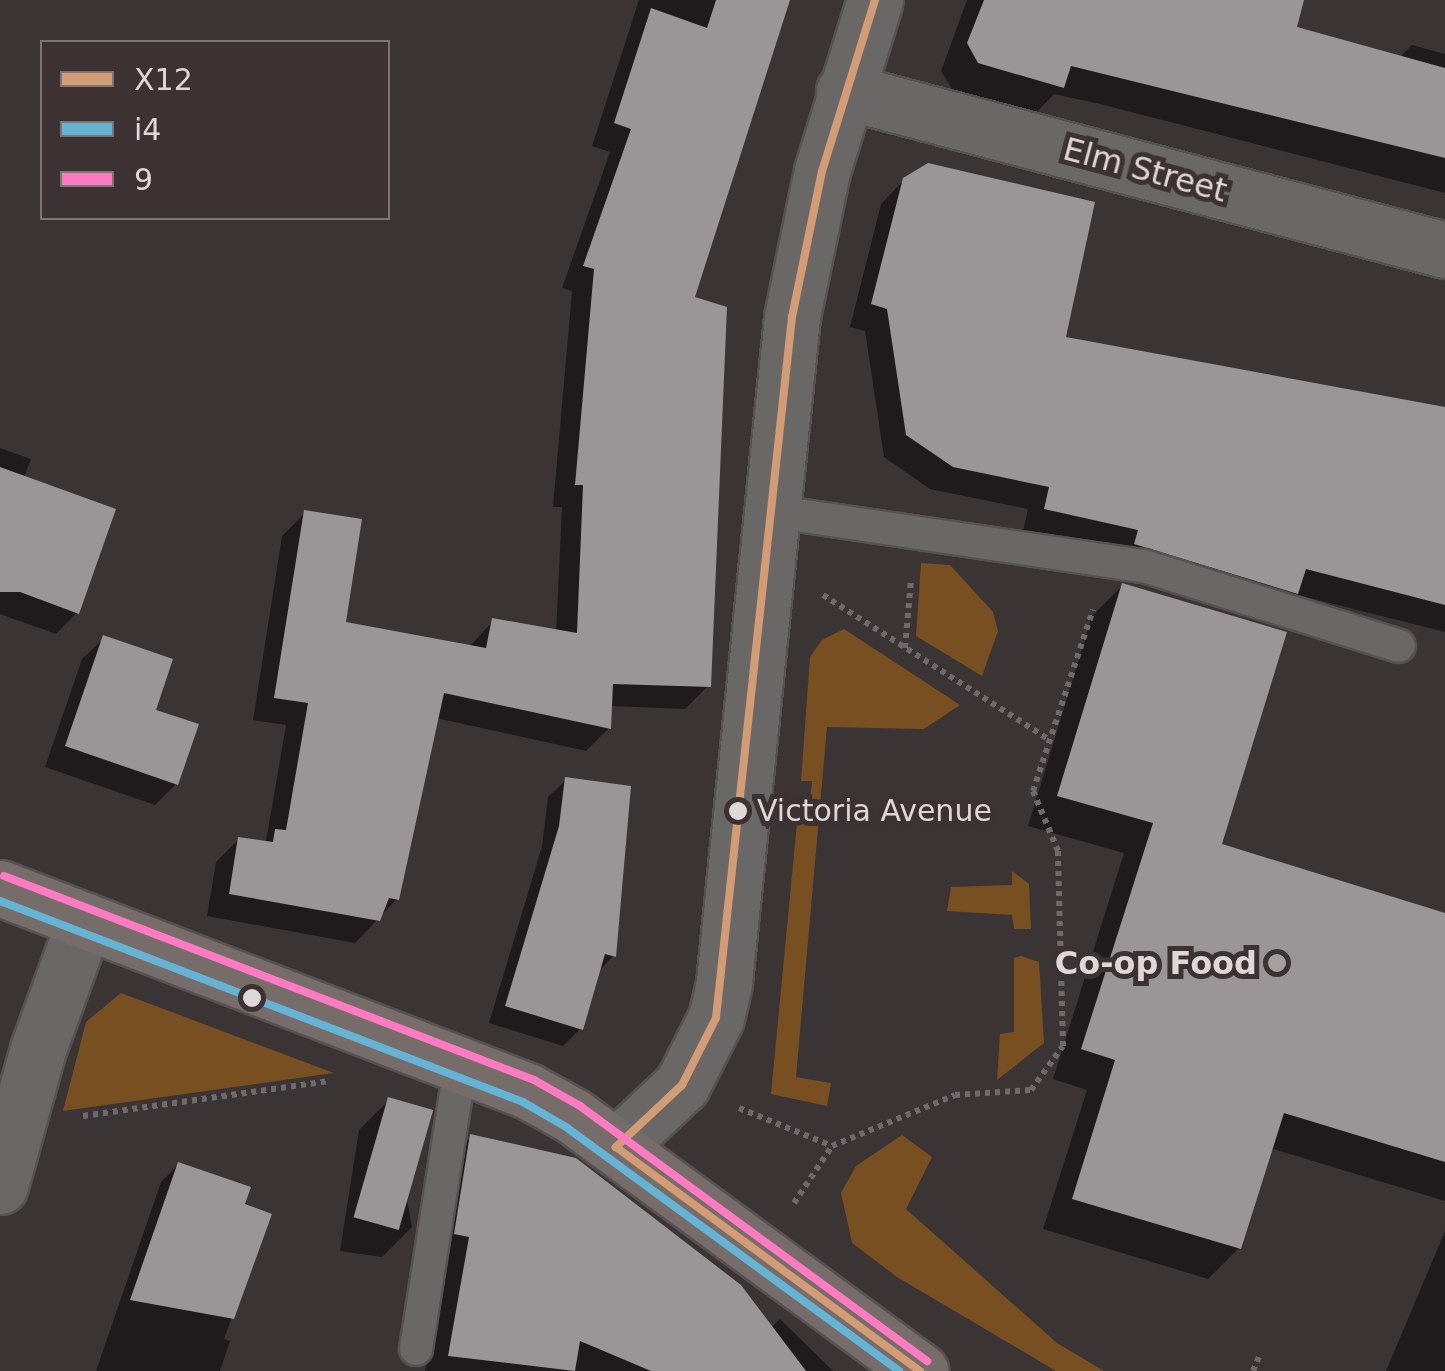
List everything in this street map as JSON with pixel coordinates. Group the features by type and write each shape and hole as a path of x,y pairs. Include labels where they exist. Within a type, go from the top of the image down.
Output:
{"main road":[{"path":"0,888 528,1091 616,1147 920,1371"}],"street":[{"path":"616,1147 682,1084 716,1018 724,982 794,300 844,91 875,0"},
{"name":"Elm Street","path":"844,91 1445,250"},
{"path":"0,1186 85,920"}],"lane":[{"path":"768,536 915,530 1110,560 1399,646"},
{"path":"416,1348 460,1062"}],"path":[{"path":"905,648 915,530"},
{"path":"768,536 905,648 1050,740"},
{"path":"760,1254 832,1146 955,1095 1030,1090 1063,1046 1058,851 1033,792 1110,560"},
{"path":"17,1126 345,1078"},
{"path":"682,1084 832,1146"},
{"path":"1253,1371 1259,1357"}],"shaded area":[{"path":"921,563 950,565 993,612 998,631 982,676 916,636"},
{"path":"844,629 960,705 924,729 827,727 796,1077 831,1083 827,1106 771,1094 799,802 810,801 812,781 801,781 810,657 822,640"},
{"path":"1012,871 1029,884 1031,929 1014,929 1012,915 947,911 951,887 1012,885"},
{"path":"1021,956 1039,962 1044,1043 997,1080 1000,1034 1014,1032 1014,958"},
{"path":"121,993 334,1073 63,1111 86,1022"},
{"path":"902,1135 932,1157 906,1209 1057,1343 1104,1371 1056,1371 897,1277 852,1243 841,1193 856,1166"}],"building":[{"path":"716,0 790,0 695,297 727,307 711,687 613,684 611,729 444,693 399,900 389,898 380,921 229,894 238,837 273,842 275,829 286,830 308,703 274,698 304,510 362,519 346,622 486,648 492,618 577,633 583,485 575,485 594,269 583,266 631,129 614,123 651,8 707,28"},
{"path":"984,0 1304,0 1297,27 1445,68 1445,158 1071,66 1064,88 978,63 967,43"},
{"path":"928,163 1095,202 1066,337 1445,407 1445,605 1306,569 1298,594 1134,544 1138,530 1044,509 1049,487 953,467 906,435 887,309 871,304 903,178"},
{"path":"0,467 116,509 79,614 20,592 0,592"},
{"path":"1122,583 1287,632 1222,844 1445,913 1445,1162 1284,1113 1241,1249 1072,1199 1115,1060 1081,1049 1153,823 1057,796"},
{"path":"103,635 173,659 156,710 199,724 178,785 65,746"},
{"path":"565,777 631,786 616,957 605,954 583,1030 505,1006 559,826"},
{"path":"388,1097 433,1110 399,1230 354,1217"},
{"path":"470,1134 576,1158 741,1285 806,1371 651,1371 580,1341 575,1371 448,1356 469,1237 454,1234"},
{"path":"178,1162 251,1187 245,1204 272,1214 234,1319 130,1300"}],"transit line":[{"name":"X12","path":"875,0 822,171 792,317 716,1018 682,1085 616,1147 920,1371"},
{"name":"9","path":"4,876 534,1080 580,1106 927,1361"},
{"name":"i4","path":"0,901 523,1102 566,1127 899,1371"}],"place":[{"name":"Victoria Avenue","path":"738,811"},
{"name":"Co-op Food","path":"1277,963"}]}
